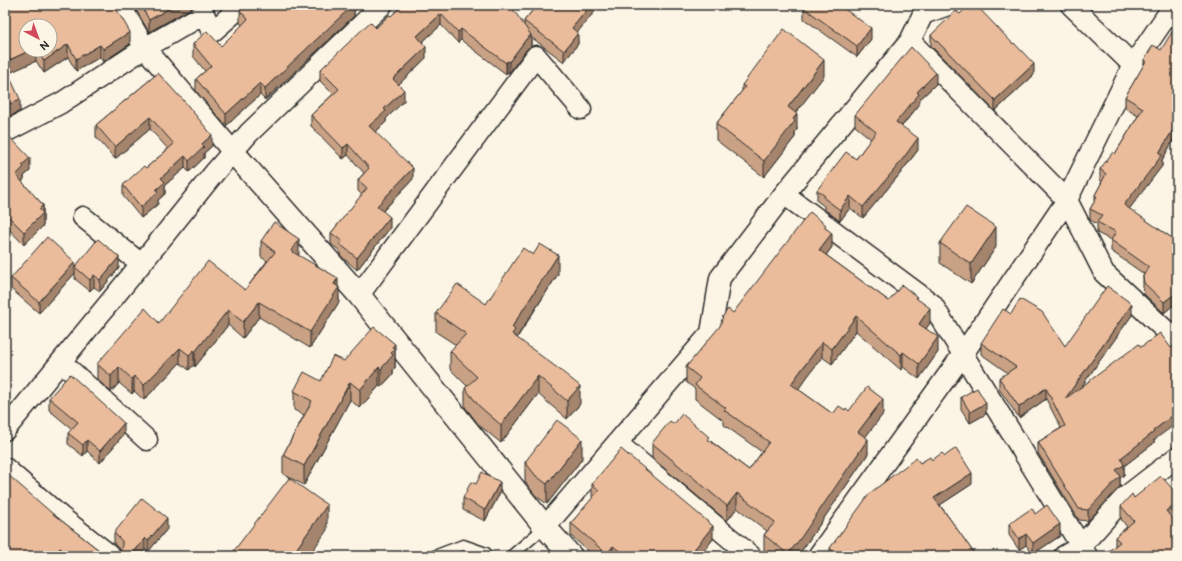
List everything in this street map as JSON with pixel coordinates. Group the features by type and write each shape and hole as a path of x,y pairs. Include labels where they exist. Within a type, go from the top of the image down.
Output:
{"street":[{"path":"120,5 145,48 233,152 359,294 545,527 571,556"},
{"path":"5,132 61,103 145,48 204,14 212,32 243,5"},
{"path":"5,430 249,132 382,5"},
{"path":"545,527 711,333 720,278 784,194 910,41 923,14 948,5"},
{"path":"1071,5 1133,65"},
{"path":"818,556 963,354 1067,200 1133,65 1174,5"},
{"path":"910,41 1067,200 1104,273 1175,335"},
{"path":"359,294 536,56 581,109"},
{"path":"784,194 932,304 1084,551"},
{"path":"83,217 141,264"},
{"path":"61,362 147,440"},
{"path":"617,443 751,556"},
{"path":"1064,556 1084,551 1124,498 1177,457"},
{"path":"5,468 100,553"}],"lane":[{"path":"511,556 545,527"},
{"path":"434,556 464,545 486,553 487,556"}],"building":[{"path":"5,5 114,5 130,32 103,49 100,45 76,59 68,44 58,51 58,18 18,18 18,56 5,62"},
{"path":"141,5 175,5 149,20"},
{"path":"247,5 353,5 265,88 260,83 226,114 196,79 211,66 193,44 207,31 221,46 248,19 240,11"},
{"path":"403,5 510,5 531,35 527,38 509,62 507,61 506,63 461,29 458,32 441,14 417,36 426,47 393,79 404,90 384,109 386,111 369,126 413,168 377,206 390,217 357,258 340,244 342,241 331,233 367,188 358,180 369,168 348,144 343,148 311,115 339,89 320,70 370,22 376,28 389,15 391,16"},
{"path":"537,5 591,5 572,28 578,33 564,51 524,21"},
{"path":"806,5 839,5 871,28 857,46 804,8"},
{"path":"969,5 976,5 1034,64 995,100 931,35 956,11 960,14"},
{"path":"784,29 824,60 788,107 797,114 793,119 795,121 764,161 716,124 745,87 742,85"},
{"path":"1172,32 1177,34 1177,123 1159,153 1162,155 1124,205 1172,238 1177,234 1177,293 1164,302 1144,283 1143,276 1149,267 1111,240 1116,232 1097,222 1102,215 1090,209 1097,197 1095,195 1106,174 1100,169 1113,152 1115,154 1143,108 1125,97 1146,61 1144,60 1153,45 1161,50"},
{"path":"911,47 936,73 917,92 919,94 896,122 918,138 899,164 863,207 850,196 840,210 824,198 825,196 817,190 846,152 856,159 876,132 855,115"},
{"path":"5,67 20,99 5,106"},
{"path":"158,73 179,95 212,135 202,144 204,147 189,161 185,156 161,178 165,182 156,190 158,192 141,207 123,185 144,166 146,168 174,144 150,117 115,147 96,125"},
{"path":"5,132 30,158 22,165 24,167 16,175 43,205 39,209 43,213 24,232 5,213"},
{"path":"966,207 996,227 971,264 940,243"},
{"path":"810,212 826,225 824,227 832,233 819,250 889,301 902,285 930,308 919,324 938,337 919,364 903,352 901,355 856,316 832,349 822,342 791,384 833,414 839,406 845,410 846,408 849,411 867,387 883,399 858,432 868,439 800,539 788,554 764,535 775,522 737,493 727,506 652,443 670,421 674,424 682,414 709,437 707,439 749,470 769,442 724,410 726,408 695,385 700,378 686,367 720,326 723,316 728,309 733,313"},
{"path":"274,222 299,239 291,251 338,278 334,284 339,287 310,332 259,302 243,322 228,310 195,352 194,350 189,355 180,348 144,385 134,376 132,379 119,367 111,376 97,364 145,308 159,323 208,261 245,290 275,252 261,241"},
{"path":"47,237 75,262 39,302 11,278"},
{"path":"98,239 119,257 100,280 94,275 90,280 75,267"},
{"path":"540,244 558,255 512,327 515,330 512,334 580,386 567,401 538,376 501,425 479,406 465,388 477,377 450,351 466,334 436,313 457,284 486,304 523,248 533,255"},
{"path":"1107,286 1132,304 1065,399 1139,344 1141,347 1160,333 1171,348 1177,343 1177,412 1121,458 1124,465 1116,470 1120,476 1088,510 1079,509 1038,442 1065,426 1046,388 1019,407 999,378 1016,367 981,343 1003,309 1011,314 1020,299 1042,312 1065,346"},
{"path":"374,327 395,344 392,347 395,349 391,353 393,355 381,369 379,367 360,390 350,382 304,466 283,455 312,401 294,391 304,372 321,381 333,356 344,361"},
{"path":"70,374 124,423 100,451 87,440 83,445 68,433 78,422 49,398"},
{"path":"977,388 986,403 970,412 961,397"},
{"path":"557,420 582,439 547,484 536,476 525,462"},
{"path":"956,448 972,473 934,498 976,556 838,556 830,548 870,493 916,458 920,463 930,457 932,460 942,453 945,456"},
{"path":"621,449 713,526 689,556 626,556 613,546 607,554 571,523 599,490 592,484"},
{"path":"482,472 500,482 485,510 463,498 471,482 476,484"},
{"path":"6,473 53,514 108,556 70,556 60,548 54,556 5,556"},
{"path":"1161,476 1177,494 1177,502 1166,511 1177,524 1177,556 1108,556 1106,553 1120,542 1115,537 1134,521 1121,506 1132,494 1134,498"},
{"path":"289,478 327,505 295,551 298,554 297,556 230,556"},
{"path":"142,498 167,518 148,541 145,538 131,556 115,556 120,552 122,541 114,533"},
{"path":"1047,505 1060,524 1033,543 1026,534 1019,539 1009,524 1032,508 1035,514"}]}
